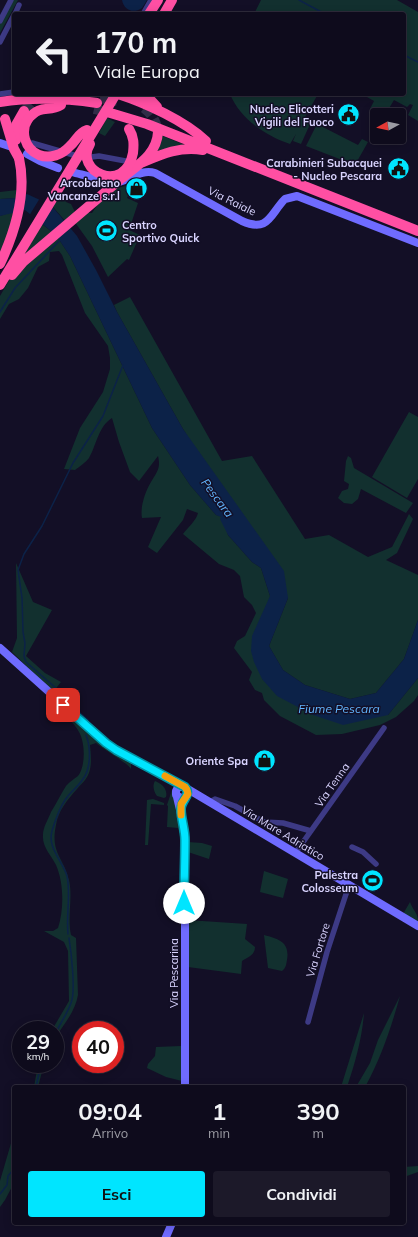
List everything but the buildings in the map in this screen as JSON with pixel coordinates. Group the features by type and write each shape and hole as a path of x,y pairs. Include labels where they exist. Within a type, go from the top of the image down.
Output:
{"highway":[{"path":"150,12 158,0"},
{"path":"158,12 165,0"},
{"path":"165,12 172,0"},
{"path":"173,12 180,0"},
{"path":"33,99 38,96"},
{"path":"78,96 100,101"},
{"path":"147,96 161,111 199,134 206,141"},
{"path":"0,102 33,99 100,101"},
{"path":"0,108 35,105 61,105 100,101"},
{"path":"0,287 91,129 100,101"},
{"path":"91,129 95,135 88,147 87,159 92,168 98,174 108,176 121,174 129,165 134,147 132,135 129,129 110,116 114,101"},
{"path":"114,101 161,111"},
{"path":"0,273 91,129 114,101"},
{"path":"114,101 133,104 144,108"},
{"path":"114,101 146,117 418,225"},
{"path":"114,101 147,124 418,231"},
{"path":"0,264 19,205 23,156 14,143 16,125 26,115 45,108 55,108 61,105"},
{"path":"26,115 24,129 25,140 33,152 44,156 61,153 70,147 80,132 91,129"},
{"path":"3,117 14,149 23,156"},
{"path":"0,287 4,286 23,262 123,177 136,162 155,146 158,132"},
{"path":"136,162 178,150 213,150"}],"street":[{"path":"0,21 11,0"},
{"path":"144,12 151,0"},
{"path":"16,12 19,5"},
{"path":"0,42 12,19"},
{"path":"0,94 12,92"},
{"path":"0,143 14,143"},
{"path":"32,143 84,158 98,156 136,162"},
{"path":"23,156 58,168"},
{"path":"90,177 94,156"},
{"name":"Via Raiale","path":"72,172 112,183 129,179 142,172 158,174 242,221 255,225 269,221 285,199 296,196 418,243"},
{"path":"0,648 106,743 121,753 164,776 170,784 182,793"},
{"name":"Via Tenna","path":"296,852 384,728"},
{"name":"Via Mare Adriatico","path":"182,793 199,796 210,802 418,926"},
{"name":"Via Pescarina","path":"182,793 181,811 185,841 185,1085"},
{"path":"210,802 215,799 235,806 264,822 283,823 311,831"},
{"path":"352,848 363,852 376,864"},
{"name":"Via Fortore","path":"308,1022 349,885"},
{"path":"166,1237 171,1225"}],"green space":[{"path":"13,0 18,0 0,33 0,24"},
{"path":"261,0 397,0 418,12 418,121 408,115 413,105 410,104 407,107 394,100 389,108 370,108 374,101 367,97 406,96 406,12 255,12"},
{"path":"231,96 317,96 305,117 311,120 311,122 301,144 293,141 296,134 290,144 281,141 263,131 247,119 234,103"},
{"path":"107,118 115,122 105,136 99,133"},
{"path":"317,124 358,145 362,139 368,142 355,165 306,146"},
{"path":"160,135 190,147 155,151"},
{"name":"Centro Sportivo Quick","path":"129,185 132,186 127,198 138,203 129,230 140,235 129,260 127,259 108,277 92,246 74,221 87,210 89,213 92,213 100,201 114,189"},
{"path":"17,190 16,198 0,199 0,192"},
{"path":"62,191 66,202 71,204 75,212 67,223 53,207"},
{"path":"15,211 0,258 0,216"},
{"path":"42,224 56,235 70,256 152,428 190,485 216,515 222,516 228,535 252,562 261,568 270,596 262,679 388,715 418,678 418,695 414,701 396,717 380,725 342,734 316,735 280,716 264,700 262,693 255,690 249,680 252,672 234,648 237,641 245,636 256,613 252,605 244,597 240,576 234,570 219,564 183,534 194,521 198,513 187,509 183,520 157,553 148,547 161,517 142,518 142,509 147,490 158,470 158,456 139,481 130,472 112,418 107,422 101,431 88,460 75,470 64,469 80,428 103,392 110,369 110,358 108,346 85,313 62,255 59,251 50,252 49,261 38,267 28,288 19,299 9,304 0,319 0,296"},
{"path":"130,297 222,461 252,456 305,539 329,535 368,557 392,547 409,514 413,519 397,553 386,560 418,575 418,620 404,659 376,693 350,699 305,685 283,670 269,646 288,598 183,429 117,312 114,305"},
{"path":"409,412 418,417 418,479 407,498 372,477"},
{"path":"348,456 351,458 354,468 413,503 406,513 361,489 358,499 352,504 344,503 338,498 342,491 348,489 349,484 344,481"},
{"path":"16,563 33,602 52,610 26,656 45,673 61,682 53,692 12,652 17,638"},
{"path":"54,706 104,744 131,761 131,769 96,743 90,745 91,763 88,776 67,801 57,820 55,834 56,849 67,872 70,887 70,928 71,935 76,938 78,995 72,1012 64,1024 64,1021 57,1021 69,1001 68,951 64,942 44,931 53,931 58,928 62,905 62,888 59,872 45,847 43,832 51,812 66,786 81,772 84,754 81,736 77,728"},
{"path":"155,781 164,787 166,797 164,798 157,796 154,789"},
{"path":"172,790 183,837 180,837 178,828 167,827 167,805"},
{"path":"153,799 164,803 164,805 151,804 148,845 145,845 147,800"},
{"path":"188,842 202,843 212,846 209,859 188,852"},
{"path":"264,871 288,879 283,898 260,892"},
{"path":"410,902 417,916 418,922 403,914"},
{"path":"187,920 247,924 245,939 255,947 255,950 251,956 242,961 241,974 188,967"},
{"path":"264,935 279,940 287,949 287,960 285,968 282,971 268,968"},
{"path":"400,996 385,1043 371,1076 366,1085 357,1085 370,1063 378,1040"},
{"path":"364,1013 360,1042 350,1078 348,1085 342,1085"},
{"path":"181,1046 182,1081 166,1077 147,1068 148,1064 155,1056 156,1047"},
{"path":"36,1073 42,1073 39,1085 34,1085"},
{"path":"12,1140 12,1187 0,1207 0,1181"},
{"path":"418,1166 418,1172 406,1176 406,1167"}],"water":[{"path":"122,0 147,0 142,8 132,11 127,9"},
{"name":"Fiume Pescara","path":"27,194 51,205 77,236 117,312 183,429 284,571 288,598 269,646 283,670 305,685 350,699 376,693 404,659 418,620 418,678 388,715 343,725 313,715 277,696 262,679 254,662 251,651 252,636 270,596 261,568 252,562 228,535 220,519 221,517 216,515 190,485 152,428 70,256 56,235 25,210 0,216 0,199 16,198"}],"pier":[{"path":"40,198 52,203 40,225 29,216"}],"waterway":[{"path":"299,0 321,12"},
{"path":"406,56 418,62"},
{"path":"0,312 15,288 60,240"},
{"path":"57,689 26,662 24,656 25,643 23,632 22,598 18,570 24,554 42,526 73,463 103,416 123,365"},
{"path":"60,692 69,703 88,720"},
{"path":"68,934 69,890 67,876 53,849 51,837 59,811 69,794 81,782 88,770 89,752 86,735"},
{"path":"62,1021 71,1003 73,990 73,971 69,938"},
{"path":"36,1085 39,1073"},
{"path":"0,1194 7,1185 8,1176 12,1171"}],"tunnel":[{"path":"24,111 34,100 42,96"},
{"path":"100,98 117,101"},
{"path":"144,108 154,119 158,132"},
{"path":"94,109 107,112"}],"slow traffic":[{"path":"165,776 185,787 188,792 181,804 181,815"}],"place":[{"name":"Nucleo Elicotteri Vigili del Fuoco","path":"349,115"},
{"name":"Carabinieri Subacquei - Nucleo Pescara","path":"398,169"},
{"name":"Arcobaleno Vancanze s.r.l","path":"136,189"},
{"name":"Centro Sportivo Quick","path":"106,231"},
{"name":"Oriente Spa","path":"264,761"},
{"name":"Palestra Colosseum","path":"373,881"}],"route":[{"path":"63,705 116,750 186,788 188,794 181,804 185,841 184,903"}],"water label":[{"name":"Pescara","path":"217,498"}]}
